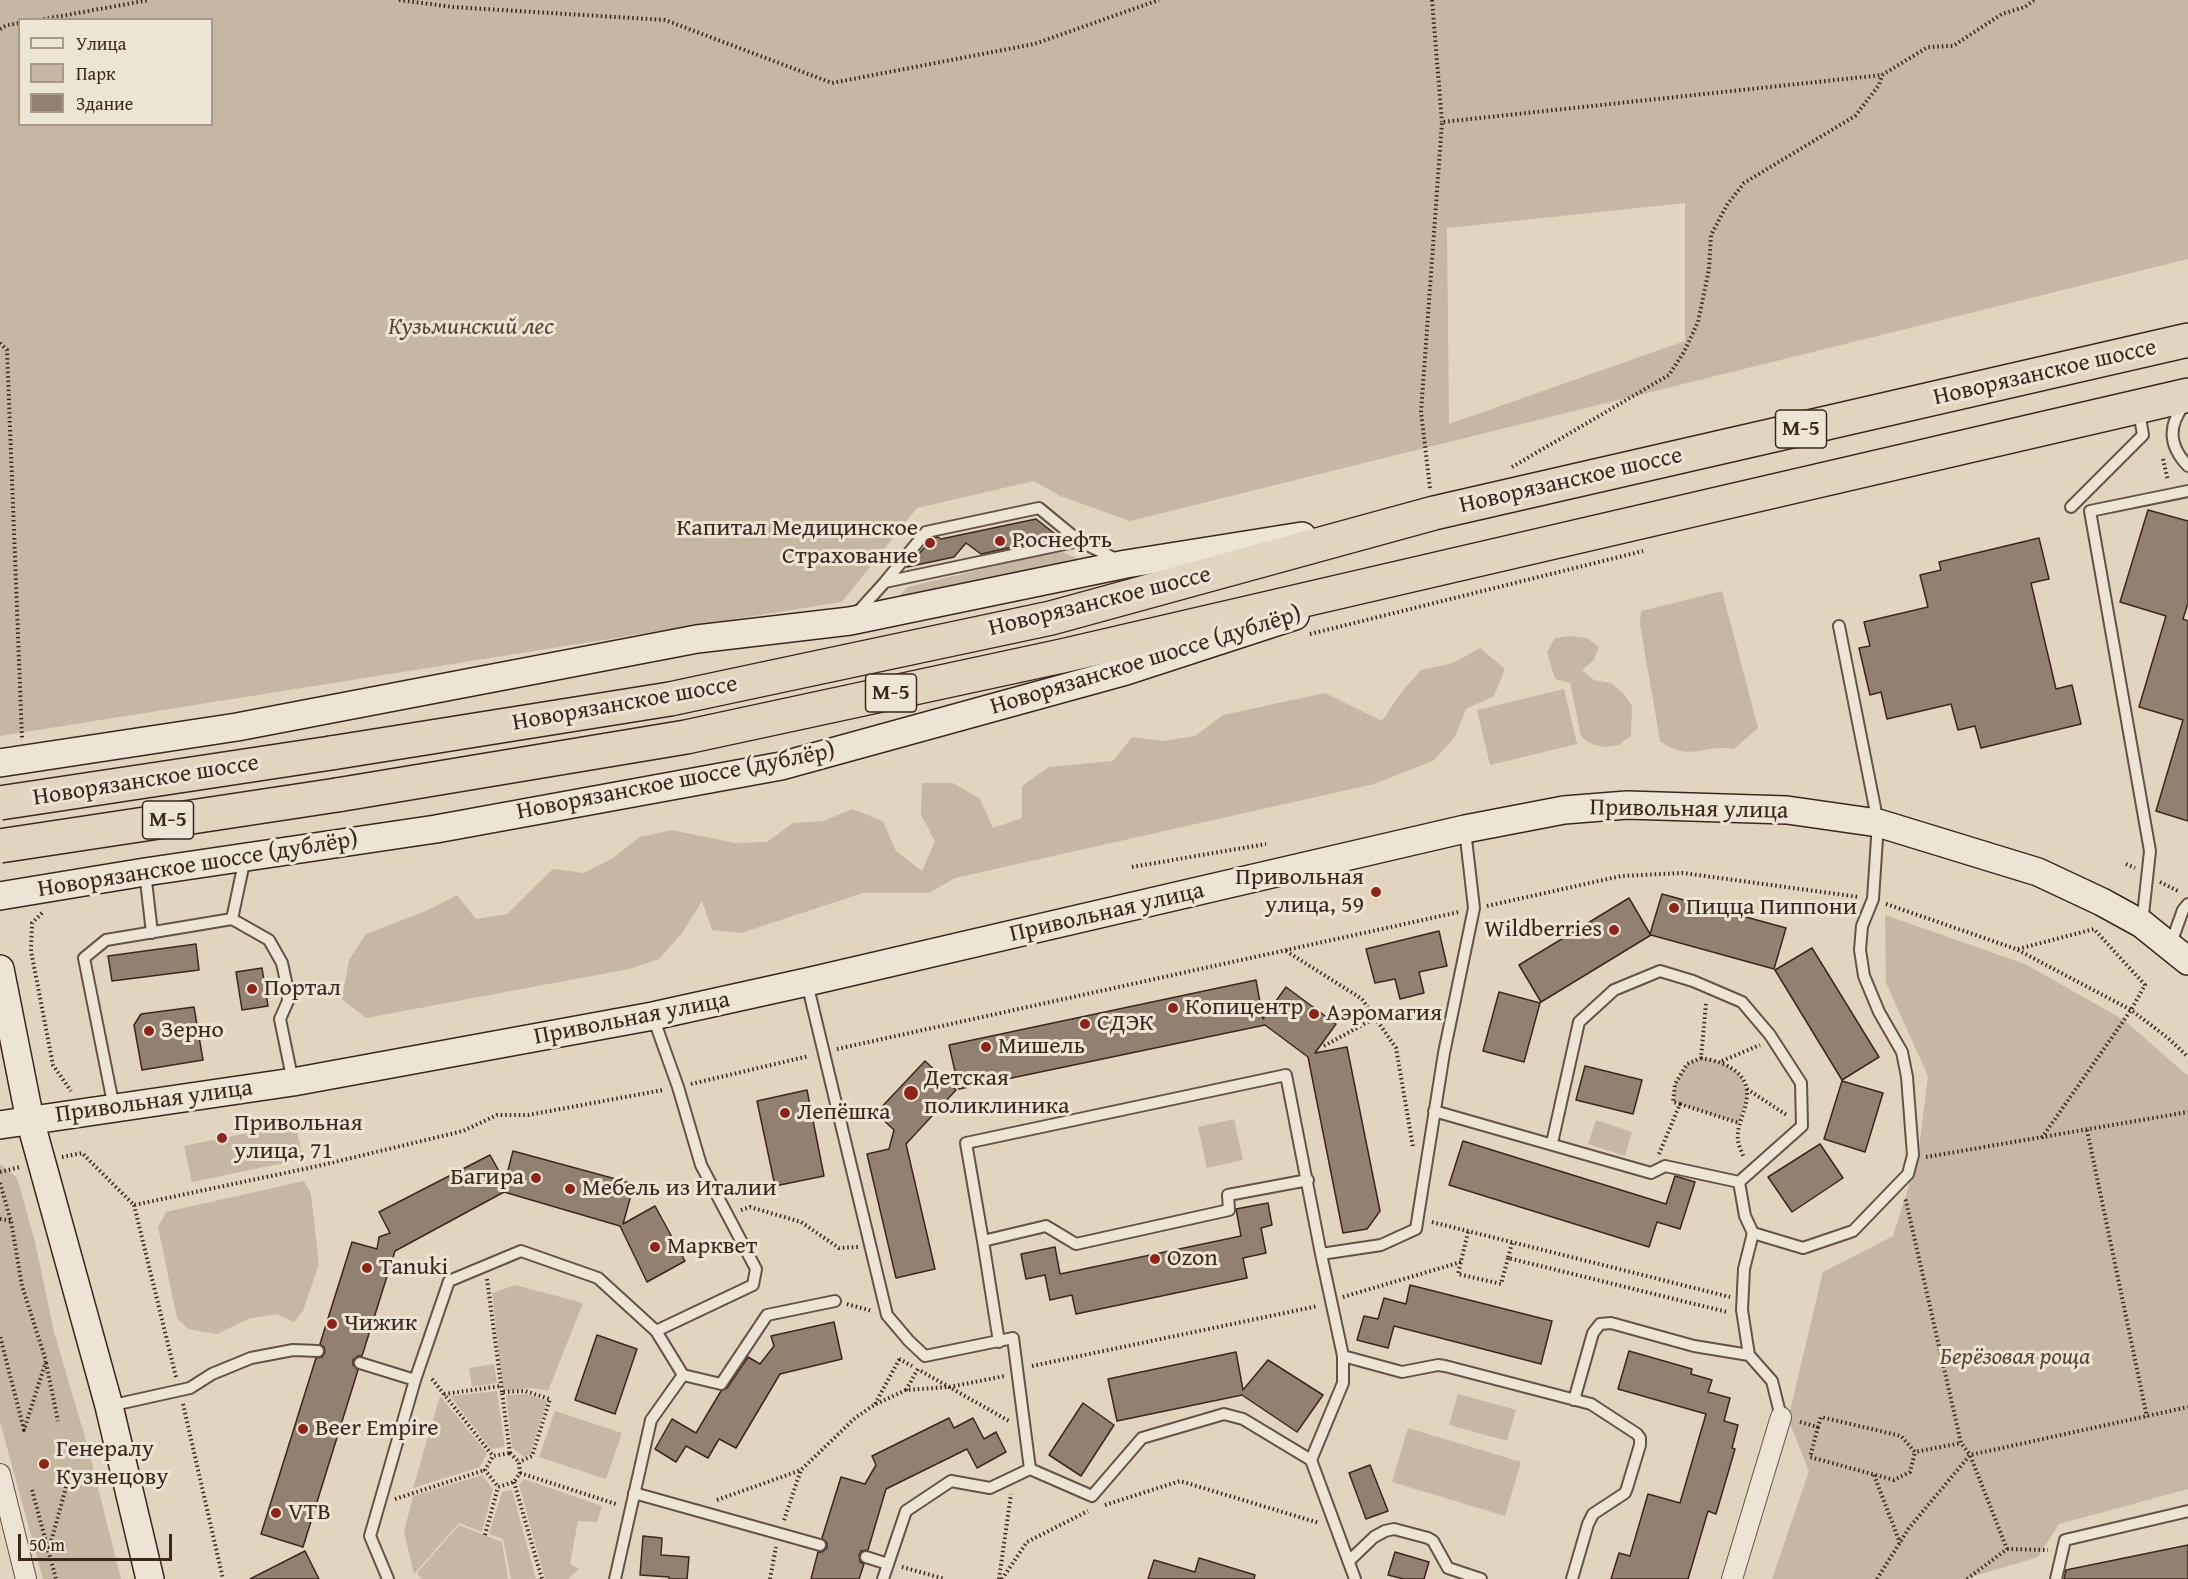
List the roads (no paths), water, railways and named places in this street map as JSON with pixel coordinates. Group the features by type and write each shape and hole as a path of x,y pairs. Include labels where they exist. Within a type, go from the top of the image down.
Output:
{"highway":[{"name":"Новорязанское шоссе","path":"0,803 670,699 1039,621 1423,515 2188,340"},
{"name":"Новорязанское шоссе","path":"0,846 337,795 686,737 1062,656 2188,395"}],"main road":[{"path":"0,763 237,727 697,639 850,621 1126,564 1423,515"},
{"name":"Новорязанское шоссе (дублёр)","path":"0,896 436,829 781,766 1126,671 1440,569"},
{"name":"Привольная улица","path":"0,1125 293,1082 653,1016 1465,830 1564,810 1627,805 1786,810 1878,823 2038,872 2107,904 2142,924 2179,954"},
{"path":"0,969 30,1120 109,1406 150,1579"}],"street":[{"path":"1732,1579 1781,1417"},
{"path":"0,1474 26,1579"}],"lane":[{"path":"2188,400 2177,413 2171,430 2177,454 2188,466"},
{"path":"2071,507 2143,435 2138,406"},
{"path":"2142,924 2150,851 2090,511 2188,491"},
{"path":"850,621 926,532 1013,513 1039,508 1079,541 1126,564"},
{"path":"1013,513 1024,522"},
{"path":"991,518 1002,526"},
{"path":"966,524 976,532"},
{"path":"885,582 1029,548 1079,541"},
{"path":"1753,1233 1803,1248 1853,1231 1908,1174 1913,1155 1907,1077 1902,1052 1879,1012 1864,976 1860,950 1862,926 1873,899 1878,823 1839,626"},
{"path":"1321,1254 1381,1245 1416,1229 1434,1111 1474,909 1465,830"},
{"path":"232,919 245,857"},
{"path":"145,872 152,933"},
{"path":"2179,954 2186,908"},
{"path":"114,1108 84,958 106,940 232,919 269,940 282,963 288,1001 280,1019 293,1082"},
{"path":"1552,1143 1579,1022 1614,990 1660,971 1708,987 1742,1002 1773,1040 1801,1083 1802,1126 1739,1182"},
{"path":"807,982 887,1315 925,1356 1013,1338 1030,1469"},
{"path":"653,1016 701,1165 756,1269 753,1285 657,1331"},
{"path":"999,1342 966,1143 1286,1075 1321,1254 1344,1356 1343,1383 1311,1460"},
{"path":"1434,1111 1651,1173 1665,1166 1739,1182"},
{"path":"983,1241 1046,1226 1076,1244 1229,1210 1228,1195 1308,1180"},
{"path":"1739,1182 1745,1216 1753,1233 1744,1269 1742,1300 1749,1355 1773,1381 1781,1417"},
{"path":"388,1579 370,1536 415,1380 449,1281 521,1251 598,1278 657,1331 683,1375 721,1384 766,1315 835,1301"},
{"path":"1574,1400 1593,1333 1600,1324 1611,1323 1694,1346 1749,1355"},
{"path":"109,1406 190,1388 212,1374 251,1358 293,1350 318,1351"},
{"path":"1344,1356 1402,1372 1438,1365 1445,1366 1591,1404 1637,1434 1640,1438 1625,1493 1593,1514 1572,1579"},
{"path":"360,1363 415,1380"},
{"path":"615,1579 651,1420 683,1375"},
{"path":"1030,1469 1092,1496 1142,1438 1224,1414 1243,1419 1311,1460 1355,1579"},
{"path":"883,1579 906,1511 951,1481 990,1488 1030,1469"},
{"path":"634,1493 820,1545"},
{"path":"2056,1579 2065,1540 2188,1511"},
{"path":"1349,1561 1374,1537 1394,1529 1428,1538 1436,1545 1448,1568 1481,1579"},
{"path":"866,1557 888,1564"}],"place":[{"name":"Роснефть","path":"1000,541"},
{"name":"Капитал Медицинское Страхование","path":"930,543"},
{"name":"Привольная улица, 59","path":"1376,892"},
{"name":"Пицца Пиппони","path":"1674,908"},
{"name":"Wildberries","path":"1614,930"},
{"name":"Портал","path":"252,989"},
{"name":"Копицентр","path":"1173,1008"},
{"name":"Аэромагия","path":"1314,1014"},
{"name":"СДЭК","path":"1085,1024"},
{"name":"Зерно","path":"149,1031"},
{"name":"Мишель","path":"986,1047"},
{"name":"Детская поликлиника","path":"911,1093"},
{"name":"Лепёшка","path":"785,1113"},
{"name":"Привольная улица, 71","path":"222,1138"},
{"name":"Багира","path":"536,1178"},
{"name":"Мебель из Италии","path":"570,1189"},
{"name":"Марквет","path":"655,1247"},
{"name":"Ozon","path":"1155,1259"},
{"name":"Tanuki","path":"367,1268"},
{"name":"Чижик","path":"332,1324"},
{"name":"Beer Empire","path":"303,1429"},
{"name":"Генералу Кузнецову","path":"44,1464"},
{"name":"VTB","path":"276,1513"}],"park label":[{"name":"Кузьминский лес","path":"471,328"},
{"name":"Берёзовая роща","path":"2015,1358"}]}
